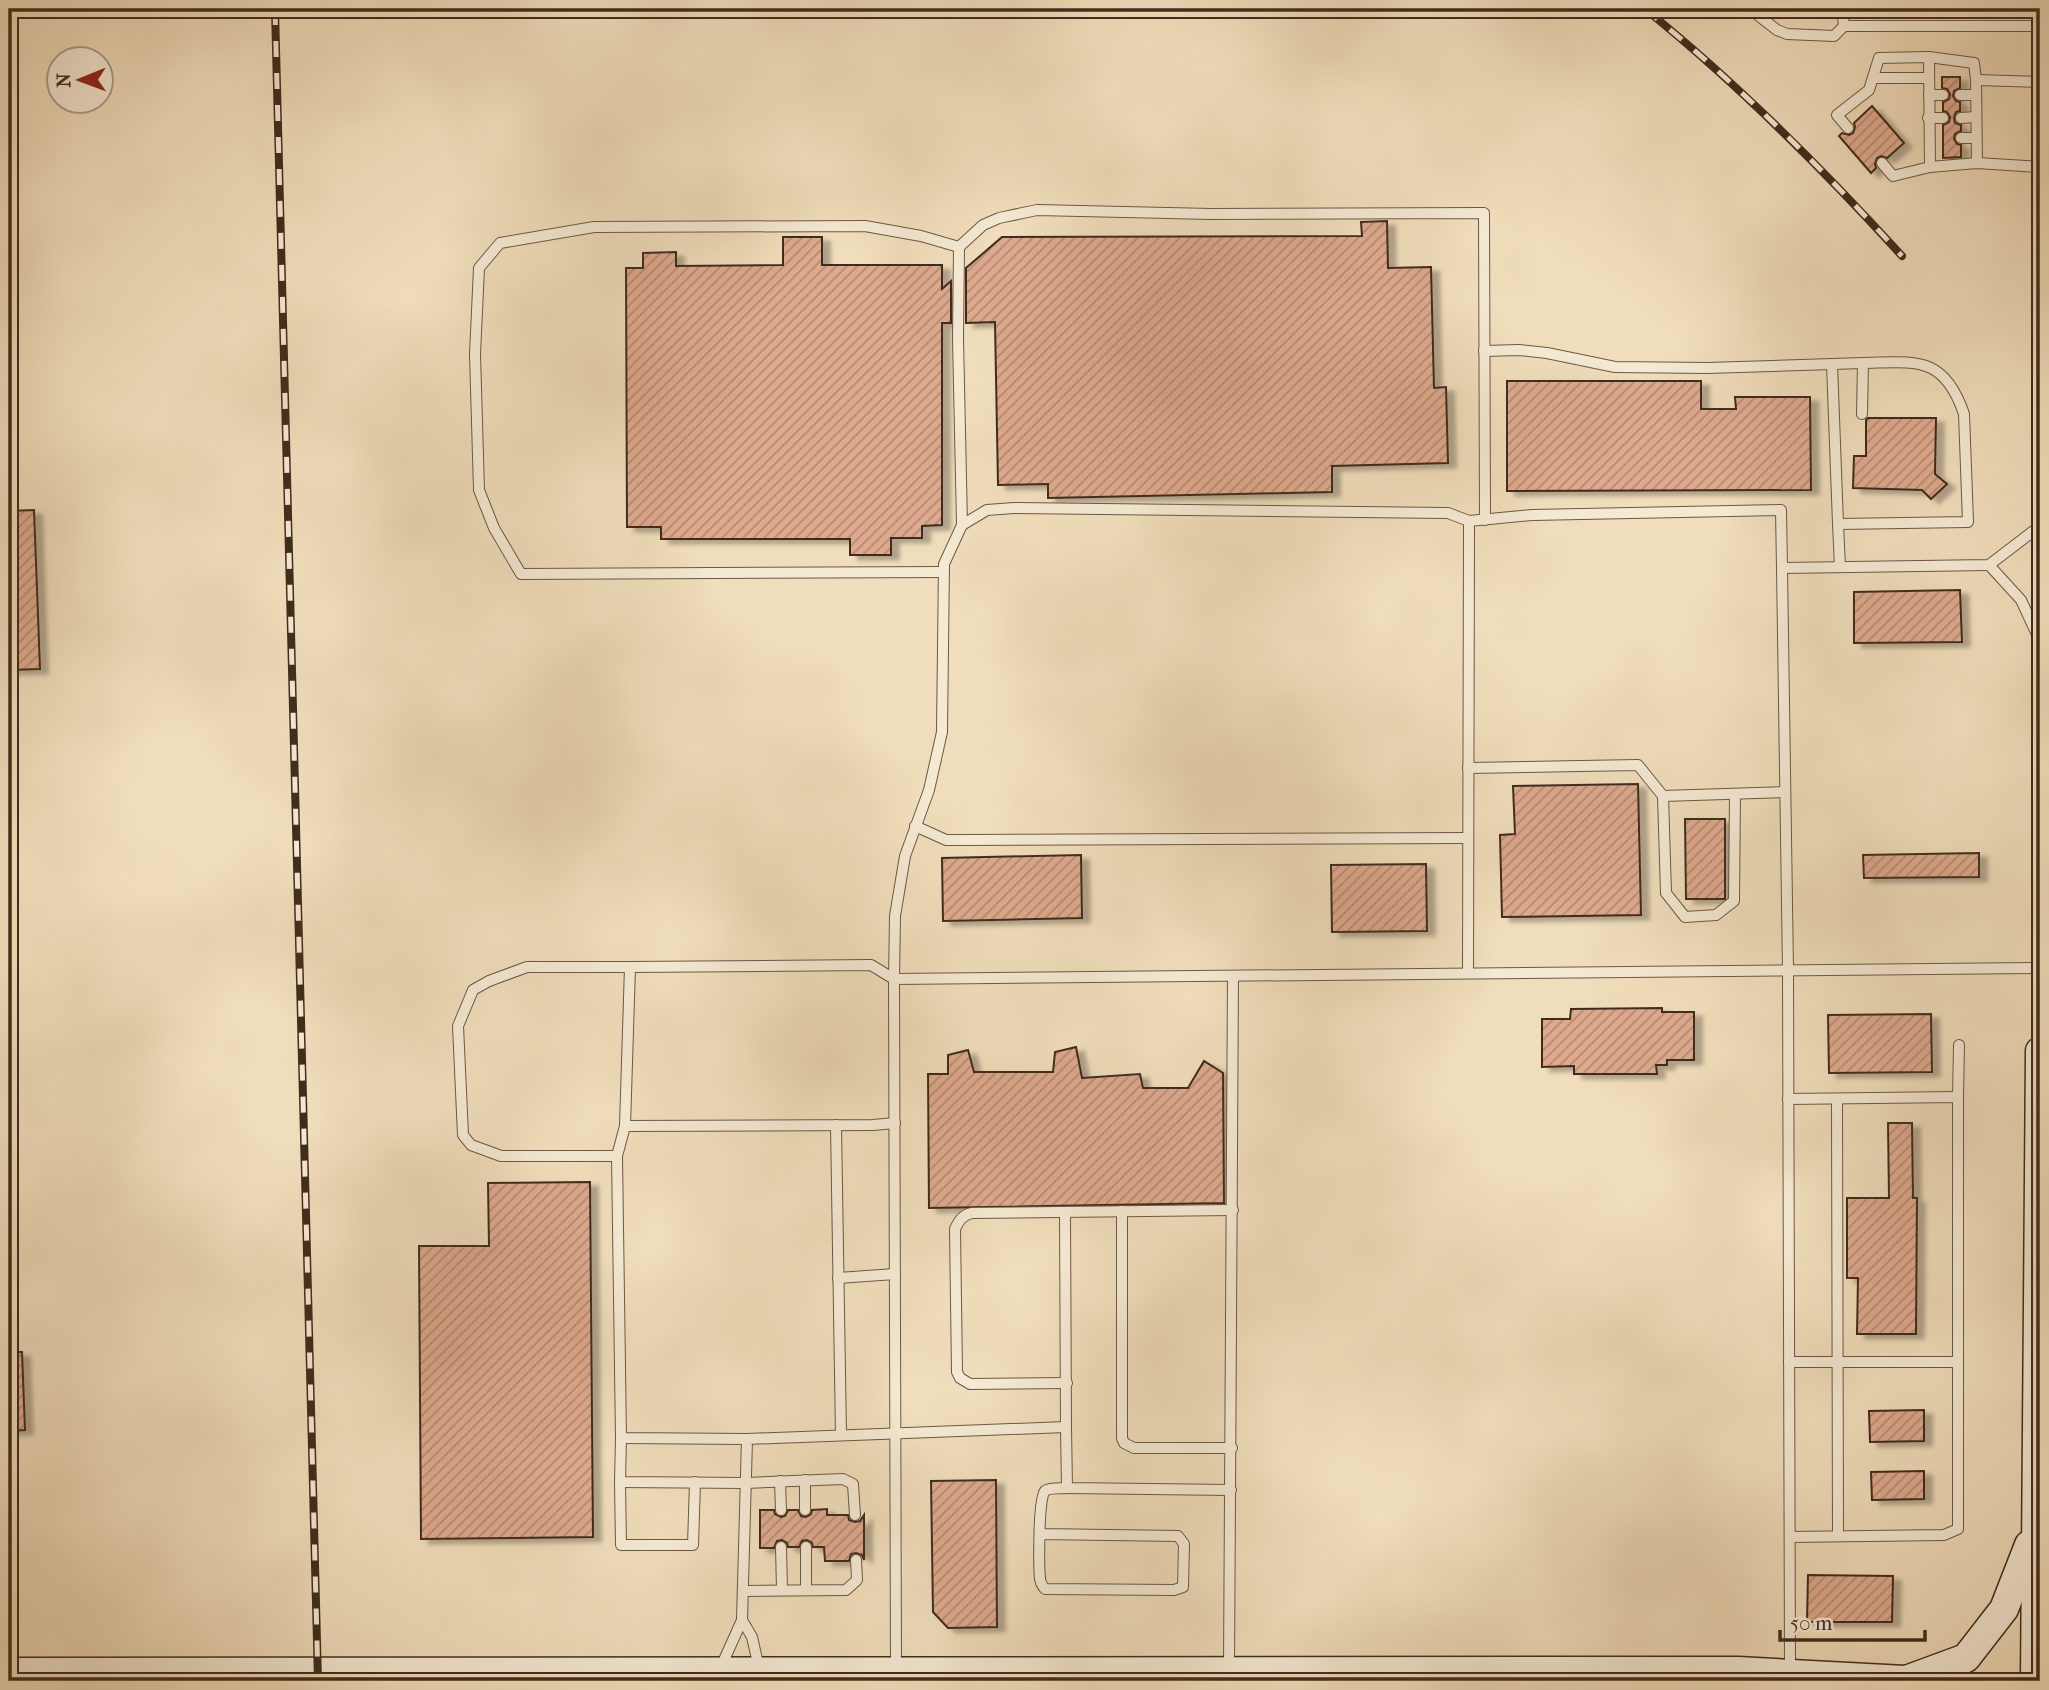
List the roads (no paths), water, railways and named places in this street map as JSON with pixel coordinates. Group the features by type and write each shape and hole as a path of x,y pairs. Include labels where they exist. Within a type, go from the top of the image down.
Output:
{"main road":[{"path":"2035,1681 2040,1051"},
{"path":"9,1672 44,1676 719,1671 1738,1671 1917,1680 1966,1658 2004,1609 2036,1526"}],"lane":[{"path":"1750,9 1777,30 1787,34 1834,36 1844,26 2040,26"},
{"path":"1842,9 1844,26"},
{"path":"1929,57 1930,167"},
{"path":"1848,128 1836,115 1869,90 1879,58 1929,57 1974,63 1976,163"},
{"path":"1873,78 1929,78"},
{"path":"1976,80 2040,82"},
{"path":"1960,95 1976,94"},
{"path":"1929,95 1943,95"},
{"path":"1961,118 1976,117"},
{"path":"1928,118 1943,118"},
{"path":"1961,138 1976,138"},
{"path":"1930,139 1943,139"},
{"path":"1882,163 1893,176 1930,167 1976,163 2040,167"},
{"path":"896,1671 895,916 905,856 929,790 942,732 944,564 962,525 959,247 983,225 999,218 1037,210 1212,214 1484,213 1485,520"},
{"path":"944,572 521,574 494,528 479,490 475,354 479,268 500,243 594,227 865,226 921,236 959,247"},
{"path":"1484,351 1519,350 1547,353 1615,367 1707,368 1920,362 1933,368 1943,376 1958,397 1964,414 1968,522 1839,524"},
{"path":"1862,414 1863,363"},
{"path":"1832,364 1840,568"},
{"path":"962,525 986,510 1014,509 1448,513 1469,521 1532,515 1781,510 1788,970 1790,1674"},
{"path":"1468,973 1469,521"},
{"path":"1782,568 1989,565 2040,526"},
{"path":"1989,565 2021,600 2040,641"},
{"path":"1468,768 1637,765 1663,796 1666,892 1685,917 1716,915 1734,901 1735,794"},
{"path":"1663,796 1785,792"},
{"path":"915,827 946,839 965,840 1468,838"},
{"path":"617,1156 501,1156 471,1145 463,1135 458,1026 473,990 527,967 871,965 894,979 2040,968"},
{"path":"630,967 625,1126 617,1156 621,1545 693,1545 695,1482"},
{"path":"1229,1671 1233,976"},
{"path":"1790,1537 1944,1535 1958,1529 1959,1045"},
{"path":"1788,1099 1958,1097"},
{"path":"1837,1099 1838,1536"},
{"path":"625,1126 895,1123"},
{"path":"836,1125 841,1435"},
{"path":"1066,1383 970,1384 960,1378 957,1372 958,1222 965,1215 972,1213 1233,1210"},
{"path":"1122,1211 1124,1443 1134,1448 1232,1448"},
{"path":"1065,1212 1067,1488"},
{"path":"838,1278 895,1275"},
{"path":"1789,1362 1958,1362"},
{"path":"621,1438 747,1439 1066,1427"},
{"path":"719,1671 742,1620 747,1439"},
{"path":"620,1482 746,1483 843,1479 853,1485 855,1515"},
{"path":"805,1480 805,1510"},
{"path":"780,1481 781,1510"},
{"path":"1040,1534 1178,1536 1184,1544 1183,1587 1174,1590 1045,1589 1040,1579 1040,1534 1042,1493 1047,1489 1067,1488 1231,1490"},
{"path":"806,1547 806,1590"},
{"path":"781,1548 782,1590"},
{"path":"744,1591 846,1590 857,1580 856,1560"},
{"path":"742,1620 752,1637 760,1671"}],"railway":[{"path":"275,9 318,1681"},
{"path":"1645,9 1713,67 1778,128 1902,256"}]}
